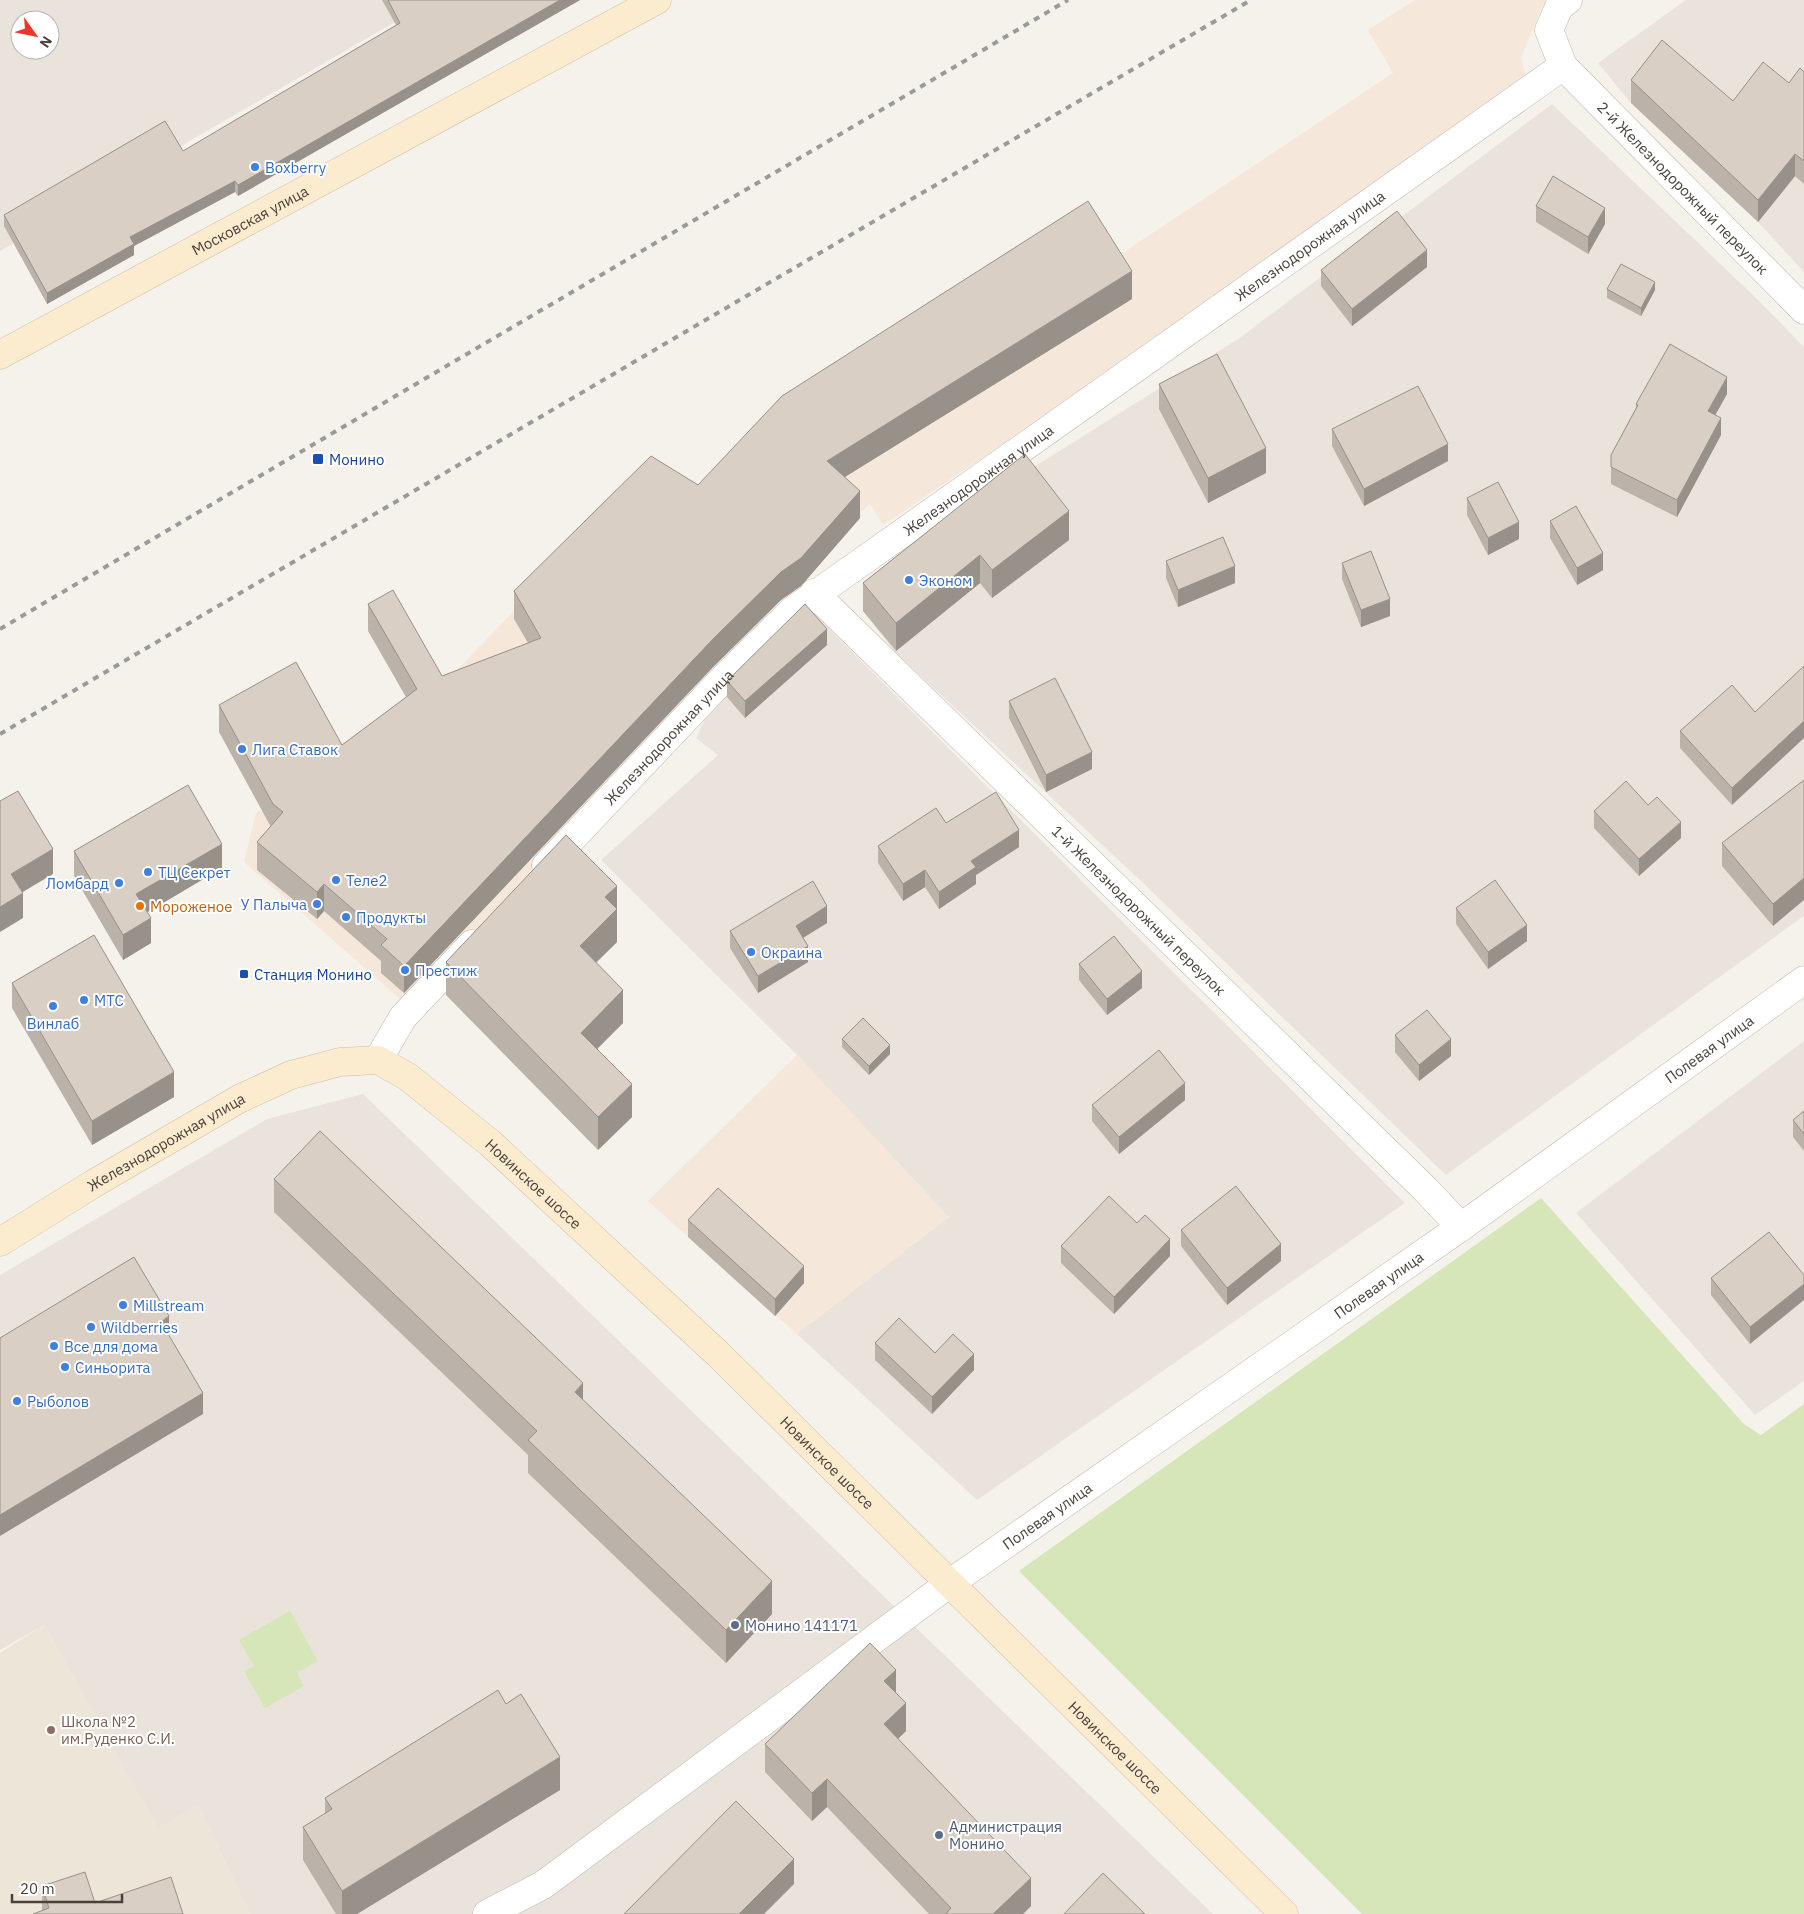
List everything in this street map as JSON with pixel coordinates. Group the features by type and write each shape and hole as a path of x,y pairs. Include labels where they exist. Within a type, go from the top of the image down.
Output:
{"main road":[{"name":"Московская улица","path":"0,355 657,0"},
{"name":"Железнодорожная улица","path":"0,1242 93,1184 239,1098 291,1075 340,1062 378,1060"},
{"name":"Новинское шоссе","path":"378,1060 408,1077 490,1143 718,1354 1284,1914"}],"street":[{"path":"1563,66 1549,30 1559,7 1568,0"},
{"name":"2-й Железнодорожный переулок","path":"1563,66 1804,310"},
{"name":"Железнодорожная улица","path":"531,882 724,678 792,611 814,593 1563,66"},
{"name":"1-й Железнодорожный переулок","path":"814,593 1418,1182 1461,1227"},
{"path":"378,1060 403,1017 491,925"},
{"name":"Полевая улица","path":"487,1914 543,1884 950,1582 1461,1227 1804,980"}],"shaded area":[{"path":"0,0 433,0 0,251"},
{"path":"1415,0 1551,0 1542,7 1521,58 1529,88 883,525 870,503 407,1005 244,862 256,813 356,750 426,702 649,471 697,502 1121,254 1393,73 1368,30"},
{"path":"1686,0 1804,0 1804,272 1758,222 1631,103 1598,63"},
{"path":"1552,104 1755,297 1804,347 1804,916 1446,1175 1141,881 895,652 863,611 1029,470 1238,339"},
{"path":"818,618 1405,1203 977,1500 797,1334 949,1217 797,1055 601,860 718,755 696,738 704,721 726,696"},
{"path":"1804,1041 1804,1381 1755,1415 1576,1213"},
{"path":"797,1055 949,1217 797,1334 648,1201"},
{"path":"363,1094 1213,1914 250,1914 198,1806 158,1828 44,1625 0,1650 0,1275 267,1119"},
{"name":"Школа №2 им.Руденко С.И.","path":"44,1625 158,1827 198,1806 250,1914 0,1914 0,1653"}],"green space":[{"path":"1541,1198 1744,1424 1761,1435 1804,1404 1804,1914 1362,1914 1019,1571"},
{"path":"290,1611 318,1661 297,1673 304,1686 265,1708 244,1671 254,1666 239,1640"}],"building":[{"path":"388,0 560,0 238,185 235,181 130,237 134,244 47,293 4,215 165,121 183,151 400,23"},
{"path":"1662,40 1733,101 1763,62 1789,83 1800,68 1804,72 1804,161 1795,154 1758,200 1631,80"},
{"path":"1553,176 1605,208 1588,237 1536,206"},
{"path":"1088,201 1132,271 827,461 860,491 801,558 781,572 713,639 404,966 381,945 387,939 324,884 317,892 257,842 283,812 273,804 219,705 296,662 342,745 417,689 368,604 393,590 442,676 541,638 514,591 651,456 698,485 782,396"},
{"path":"1397,211 1427,250 1352,309 1321,270"},
{"path":"1621,264 1655,282 1641,308 1607,289"},
{"path":"1670,344 1727,377 1708,411 1721,418 1677,500 1611,467 1611,455 1638,405 1636,404"},
{"path":"1217,354 1266,448 1208,478 1159,384"},
{"path":"1418,386 1448,444 1364,489 1332,429"},
{"path":"1025,454 1069,511 992,570 980,555 896,623 863,583"},
{"path":"1498,482 1519,522 1488,538 1467,498"},
{"path":"1576,506 1603,553 1577,568 1550,521"},
{"path":"1223,537 1235,566 1178,590 1166,561"},
{"path":"1371,551 1390,599 1361,610 1342,563"},
{"path":"805,604 827,629 745,701 727,681"},
{"path":"1804,666 1804,721 1732,788 1680,731 1732,685 1755,712"},
{"path":"1055,678 1092,752 1046,775 1009,701"},
{"path":"1804,780 1804,878 1773,904 1722,843"},
{"path":"1626,781 1648,805 1657,797 1681,822 1639,859 1594,811"},
{"name":"ТЦ Секрет","path":"188,785 222,844 136,894 151,918 123,935 74,851"},
{"path":"18,791 53,849 11,874 23,893 0,907 0,801"},
{"path":"996,792 1019,830 971,861 976,867 939,892 925,870 903,884 878,846 936,808 946,823"},
{"path":"566,835 617,886 605,897 617,909 580,946 623,990 581,1033 632,1084 598,1117 446,962"},
{"path":"1495,880 1527,925 1488,952 1456,908"},
{"path":"813,881 827,906 796,926 808,946 758,976 730,931"},
{"path":"94,935 174,1072 92,1121 12,983"},
{"path":"1114,936 1142,971 1107,999 1079,964"},
{"path":"1427,1010 1451,1039 1419,1065 1395,1035"},
{"path":"863,1018 890,1045 869,1066 842,1039"},
{"path":"1159,1050 1185,1083 1119,1137 1092,1105"},
{"path":"1804,1111 1804,1134 1793,1120"},
{"path":"320,1131 583,1383 575,1392 772,1581 726,1630 528,1440 537,1431 274,1179"},
{"path":"1236,1186 1281,1244 1227,1288 1181,1230"},
{"path":"718,1188 804,1266 775,1299 688,1220"},
{"path":"1109,1196 1137,1223 1145,1215 1170,1239 1114,1297 1061,1246"},
{"path":"1769,1232 1804,1275 1804,1284 1750,1327 1711,1278"},
{"path":"134,1257 169,1316 161,1322 203,1393 0,1515 0,1338"},
{"path":"899,1318 935,1353 953,1334 974,1354 932,1397 875,1343"},
{"path":"870,1643 896,1670 884,1681 906,1703 884,1724 1031,1878 993,1914 946,1914 951,1908 827,1779 812,1793 765,1744"},
{"path":"498,1690 506,1704 521,1694 560,1757 342,1891 303,1827 332,1809 325,1798"},
{"path":"736,1801 794,1859 739,1914 624,1914"},
{"path":"85,1872 95,1903 171,1877 183,1914 33,1914 49,1908 42,1886"},
{"path":"1103,1873 1145,1914 1064,1914"}],"railway":[{"path":"0,629 1068,0"},
{"path":"0,734 1251,0"}],"place":[{"name":"Boxberry","path":"255,167"},
{"name":"Монино","path":"318,459"},
{"name":"Эконом","path":"909,580"},
{"name":"Лига Ставок","path":"242,749"},
{"name":"ТЦ Секрет","path":"148,872"},
{"name":"Теле2","path":"336,880"},
{"name":"Ломбард","path":"119,883"},
{"name":"У Палыча","path":"317,904"},
{"name":"Мороженое","path":"140,906"},
{"name":"Продукты","path":"346,917"},
{"name":"Окраина","path":"751,952"},
{"name":"Престиж","path":"405,970"},
{"name":"Станция Монино","path":"244,974"},
{"name":"МТС","path":"84,1000"},
{"name":"Винлаб","path":"53,1006"},
{"name":"Millstream","path":"123,1305"},
{"name":"Wildberries","path":"91,1327"},
{"name":"Все для дома","path":"54,1346"},
{"name":"Синьорита","path":"65,1367"},
{"name":"Рыболов","path":"17,1401"},
{"name":"Монино 141171","path":"735,1625"},
{"name":"Школа №2 им.Руденко С.И.","path":"51,1730"},
{"name":"Администрация Монино","path":"939,1835"}]}
